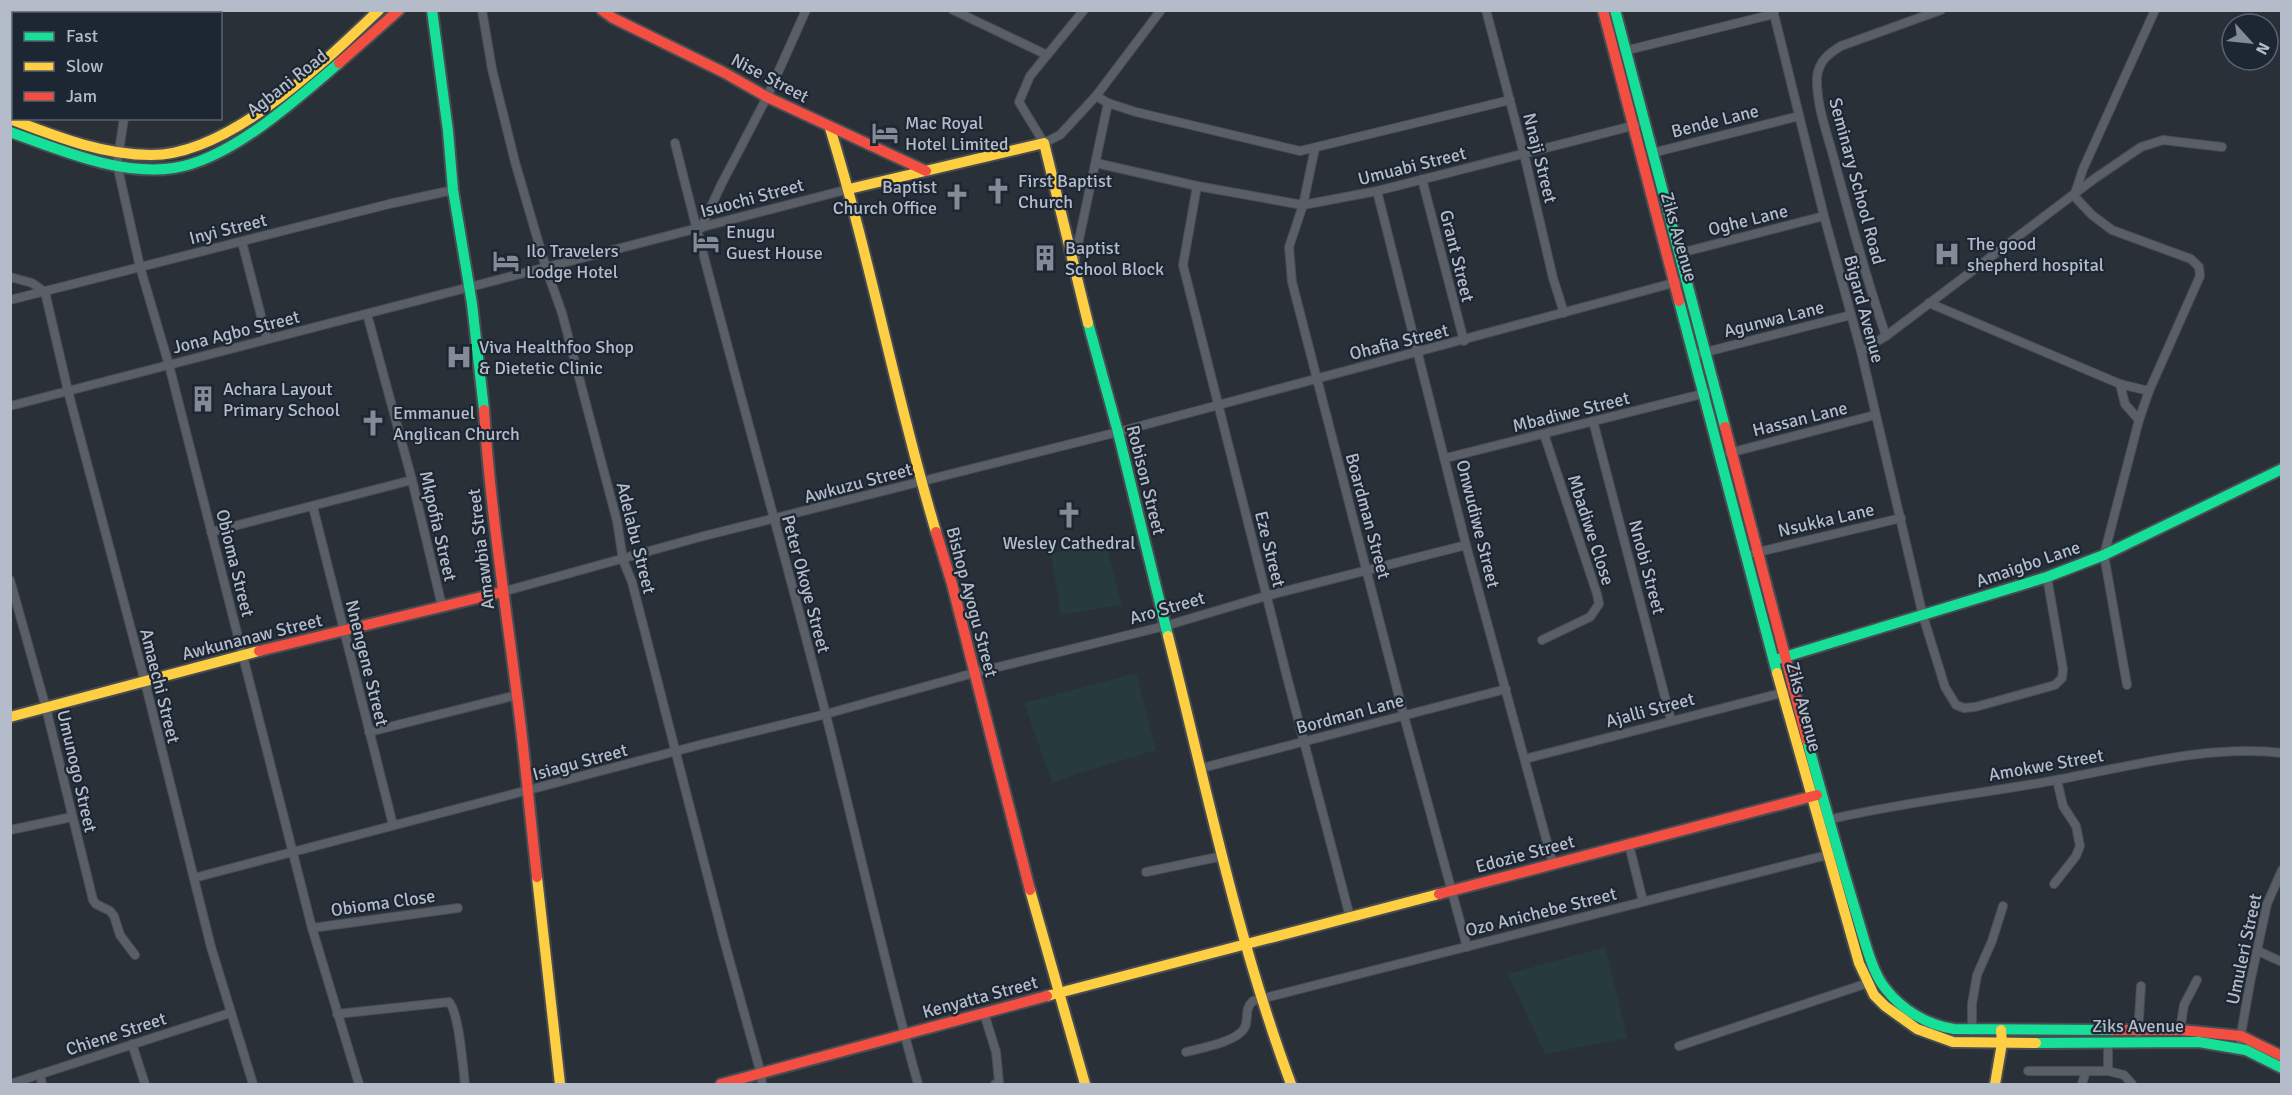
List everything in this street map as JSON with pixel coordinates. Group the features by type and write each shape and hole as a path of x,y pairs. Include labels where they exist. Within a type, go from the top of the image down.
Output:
{"main road":[{"name":"Agbani Road","path":"13,120 84,145 117,151 148,155 187,151 216,139 261,110 301,79 379,10"},
{"name":"Agbani Road","path":"10,132 65,151 117,164 158,168 188,165 245,136 329,73 399,10"},
{"name":"Amawbia Street","path":"432,10 448,131 453,190 470,290 483,389 488,470 502,592 518,695 526,792 560,1084"},
{"name":"Nise Street","path":"602,10 613,18 723,72 767,97 926,171"},
{"name":"Ziks Avenue","path":"1602,10 1675,283 1700,353"},
{"name":"Ziks Avenue","path":"1615,10 1687,279 1720,456 1745,556 1779,658 1811,797 1823,821 1859,963 1874,995 1885,1006 1917,1029 1953,1042 2108,1043 2180,1030 2241,1036 2282,1056"},
{"name":"Bishop Ayogu Street","path":"830,128 849,189 921,482 952,584 1024,871 1085,1084"},
{"name":"Isuochi Street","path":"849,189 1044,143"},
{"name":"Robison Street","path":"1044,143 1073,268 1118,432 1223,856 1269,1025 1291,1084"},
{"name":"Ziks Avenue","path":"1709,392 1732,452 1758,552 1779,658"},
{"name":"Amaigbo Lane","path":"1779,658 2047,577 2104,555 2282,469"},
{"name":"Awkunanaw Street","path":"10,717 243,655 502,592"},
{"name":"Ziks Avenue","path":"1788,692 1822,793 1823,821"},
{"name":"Edozie Street","path":"1248,944 1822,793"},
{"name":"Ziks Avenue","path":"1832,853 1883,986 1914,1015 1941,1027 1972,1031 2001,1030 2138,1037 2238,1047 2259,1055 2282,1068"},
{"name":"Kenyatta Street","path":"721,1084 761,1079 906,1034 1248,944"},
{"path":"1995,1084 2002,1043 2001,1030"}],"street":[{"name":"Adelabu Street","path":"482,10 492,69 515,162 565,324 616,521 623,560 632,582 761,1079"},
{"path":"699,229 767,97 806,10"},
{"path":"953,10 1047,55"},
{"path":"1084,10 1030,76 1020,102 1044,143 1060,135 1096,96 1161,10"},
{"name":"Nnaji Street","path":"1486,10 1524,154 1553,278 1564,313"},
{"name":"Seminary School Road","path":"1886,336 1854,234 1820,107 1817,78 1823,59 1841,46 1941,10"},
{"path":"2074,196 2083,169 2155,10"},
{"path":"1613,55 1773,12"},
{"name":"Bigard Avenue","path":"1773,12 1798,116 1861,351 1923,616 1945,687 1956,705 1964,708 1975,707 2055,685 2062,678 2063,669 2047,577"},
{"path":"1096,96 1108,103 1136,112 1293,151 1315,148 1510,100"},
{"path":"1073,268 1108,103"},
{"name":"Bende Lane","path":"1639,155 1798,116"},
{"name":"Obioma Street","path":"124,120 117,151 117,164 140,267 169,365 312,928 358,1084"},
{"name":"Umuabi Street","path":"1096,163 1197,186 1303,205 1377,191 1645,123"},
{"path":"1861,351 1886,336 2131,153 2153,142 2174,140 2222,147"},
{"name":"Peter Okoye Street","path":"675,142 826,714 918,1084"},
{"name":"Boardman Street","path":"1315,148 1303,205 1291,241 1289,257 1292,282 1450,891 1467,947"},
{"name":"Grant Street","path":"1422,179 1464,341"},
{"name":"Eze Street","path":"1197,186 1183,265 1350,917"},
{"name":"Isuochi Street","path":"470,290 849,189"},
{"name":"Inyi Street","path":"10,300 389,204 453,190"},
{"name":"Onwudiwe Street","path":"1377,191 1446,458 1466,545 1553,864"},
{"path":"2074,196 2092,215 2112,230 2191,259 2199,267 2200,276 2149,390 2104,555 2127,685"},
{"name":"Oghe Lane","path":"1680,252 1824,216"},
{"path":"242,242 267,339"},
{"path":"10,277 38,285 45,292"},
{"name":"Ohafia Street","path":"1118,432 1316,378 1464,341 1687,279"},
{"name":"Jona Agbo Street","path":"10,406 267,339 470,290"},
{"name":"Amaechi Street","path":"45,292 68,391 194,878 230,1013 253,1084"},
{"path":"1929,303 2120,384 2149,390"},
{"name":"Mkpofia Street","path":"367,314 412,480 442,606"},
{"name":"Agunwa Lane","path":"1700,353 1851,315"},
{"path":"2120,384 2125,404 2139,420"},
{"name":"Mbadiwe Street","path":"1446,458 1709,392"},
{"name":"Hassan Lane","path":"1720,456 1875,415"},
{"name":"Nnobi Street","path":"1593,421 1671,720"},
{"name":"Awkuzu Street","path":"502,592 700,537 1118,432"},
{"name":"Mbadiwe Close","path":"1542,640 1590,617 1599,604 1544,434"},
{"path":"211,532 412,480"},
{"name":"Nnengene Street","path":"313,507 393,825"},
{"name":"Nsukka Lane","path":"1745,556 1901,518"},
{"name":"Aro Street","path":"974,673 1165,626 1266,596 1466,545"},
{"name":"Umunogo Street","path":"10,580 46,708 93,900 114,916 120,935 135,955"},
{"name":"Isiagu Street","path":"194,878 826,714 974,673"},
{"name":"Bordman Lane","path":"1202,768 1506,689"},
{"name":"Ajalli Street","path":"1525,759 1788,692"},
{"path":"369,732 518,695"},
{"name":"Amokwe Street","path":"1823,821 1897,805 2056,780 2162,759 2244,752 2282,753"},
{"path":"2054,884 2076,856 2080,846 2076,826 2063,806 2056,780"},
{"path":"10,830 72,817"},
{"path":"1629,845 1643,901"},
{"name":"Ozo Anichebe Street","path":"1262,998 1832,853"},
{"path":"1146,872 1223,856"},
{"name":"Umuleri Street","path":"2238,1047 2267,904 2282,870"},
{"path":"1972,1031 1972,1004 1977,975 1992,941 2003,906"},
{"name":"Obioma Close","path":"312,928 458,908"},
{"path":"2258,951 2282,962"},
{"path":"2180,1030 2183,1008 2197,980"},
{"path":"1679,1046 1868,983"},
{"path":"2138,1037 2141,986"},
{"path":"1186,1053 1237,1036 1245,1028 1247,1008 1262,998"},
{"path":"337,1014 449,1002 453,1005 458,1029 465,1084"},
{"name":"Chiene Street","path":"10,1084 230,1013"},
{"path":"984,1013 999,1067 999,1082 995,1084"},
{"path":"2108,1043 2108,1071"},
{"path":"132,1044 145,1084"},
{"path":"2028,1071 2108,1071 2124,1075 2132,1084"},
{"path":"2082,1084 2086,1071"},
{"path":"40,1074 42,1084"}],"green space":[{"path":"1104,539 1122,605 1061,615 1051,554"},
{"path":"1136,673 1156,750 1052,783 1024,703"},
{"path":"1605,947 1627,1038 1545,1054 1508,974"}],"traffic: fast":[{"path":"432,10 448,131 453,190 472,304 484,410"},
{"path":"1615,10 1725,427"},
{"path":"10,132 111,165 132,168 174,168 195,163 240,141 283,110 339,63"},
{"path":"1679,301 1777,673"},
{"path":"1088,323 1118,432 1168,636"},
{"path":"1778,659 2047,577 2104,555 2282,469"},
{"path":"1807,740 1868,954 1880,981 1899,1003 1925,1020 1954,1029 2113,1030"},
{"path":"2036,1043 2199,1042 2246,1050 2282,1068"}],"traffic: slow":[{"path":"13,120 79,143 115,152 151,155 181,151 212,140 274,102 304,79 379,10"},
{"path":"830,128 845,178 908,431 936,532"},
{"path":"849,189 1044,143 1088,323"},
{"path":"1168,636 1238,918 1291,1084"},
{"path":"10,717 259,651"},
{"path":"1777,673 1859,963 1874,995 1885,1006 1917,1029 1953,1042 2036,1043"},
{"path":"537,877 560,1084"},
{"path":"1030,890 1085,1084"},
{"path":"1047,996 1439,894"},
{"path":"1995,1084 2002,1043 2001,1030"}],"traffic: jam":[{"path":"339,63 399,10"},
{"path":"602,10 613,18 723,72 767,97 926,171"},
{"path":"1603,10 1679,301"},
{"path":"484,410 494,517 520,719 537,877"},
{"path":"1725,427 1807,740"},
{"path":"936,532 952,584 1030,890"},
{"path":"259,651 502,592"},
{"path":"1439,894 1817,795"},
{"path":"721,1084 1047,996"},
{"path":"2113,1030 2180,1030 2241,1036 2282,1056"}],"place":[{"name":"Mac Royal Hotel Limited","path":"885,133"},
{"name":"First Baptist Church","path":"998,191"},
{"name":"Baptist Church Office","path":"957,197"},
{"name":"Enugu Guest House","path":"706,242"},
{"name":"The good shepherd hospital","path":"1947,254"},
{"name":"Baptist School Block","path":"1045,258"},
{"name":"Ilo Travelers Lodge Hotel","path":"506,261"},
{"name":"Viva Healthfoo Shop & Dietetic Clinic","path":"459,357"},
{"name":"Achara Layout Primary School","path":"203,399"},
{"name":"Emmanuel Anglican Church","path":"373,423"},
{"name":"Wesley Cathedral","path":"1069,515"}]}
